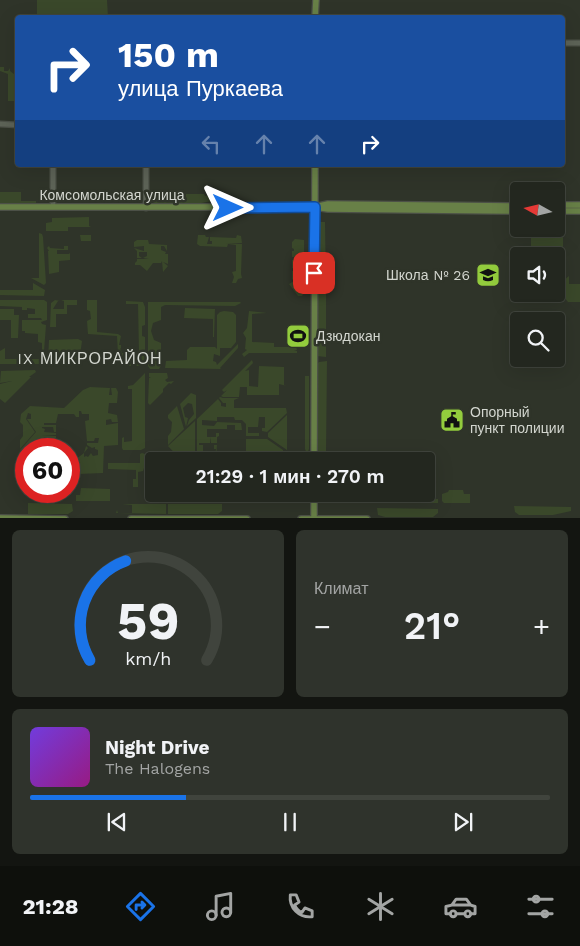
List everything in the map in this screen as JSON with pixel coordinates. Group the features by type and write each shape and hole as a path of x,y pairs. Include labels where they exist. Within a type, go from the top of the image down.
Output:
{"main road":[{"path":"315,15 316,0"},
{"path":"314,452 315,167"},
{"name":"Комсомольская улица","path":"315,207 328,204 510,206"},
{"path":"565,205 580,204"},
{"name":"Комсомольская улица","path":"0,207 315,207 328,209 510,211"},
{"path":"565,211 580,211"},
{"path":"314,502 314,518"},
{"path":"0,518 65,518"},
{"path":"131,518 247,518"},
{"path":"301,518 367,518"}],"street":[{"path":"565,43 580,43"},
{"path":"0,124 15,125"},
{"path":"53,167 53,207"},
{"path":"146,167 146,208"}],"green space":[{"path":"37,0 107,0 108,15 37,15"},
{"path":"0,67 4,67 4,71 8,71 10,68 10,71 14,74 15,101 8,101 8,74 0,71"},
{"path":"0,192 21,192 21,201 36,201 36,204 0,204"},
{"path":"147,194 204,194 205,196 210,196 212,201 191,205 154,205 153,201 158,200 158,196 147,196"},
{"path":"89,217 89,226 91,227 68,227 68,231 46,231 46,223 52,222 52,218"},
{"path":"318,222 325,222 326,289 317,288"},
{"path":"39,233 43,237 46,283 44,285 31,278 39,278"},
{"path":"80,235 91,235 91,241 81,241"},
{"path":"198,235 209,237 207,244 212,244 210,237 236,238 237,235 241,236 242,243 226,243 242,244 242,278 238,279 236,283 232,283 234,277 232,272 236,271 236,245 228,244 227,247 200,246 197,244"},
{"path":"531,238 563,238 563,247 531,247"},
{"path":"295,239 304,240 304,256 302,257 304,258 304,293 302,296 298,296 289,284 294,281 292,279 292,271 294,269 292,268 292,260 294,260 294,257 292,257 292,251 294,249 292,248 292,242"},
{"path":"137,240 148,240 149,244 167,245 167,251 164,246 161,246 161,250 168,254 168,264 163,262 168,266 163,272 162,261 161,263 153,263 147,271 140,265 135,265 137,259 149,259 143,258 147,256 147,252 139,252 139,256 142,258 137,258 137,251 134,248 144,251 144,246 134,247 134,242"},
{"path":"49,246 50,248 64,249 64,246 68,246 68,250 57,250 57,254 70,253 70,260 59,261 59,272 49,274 49,251 47,248"},
{"path":"569,276 569,284 580,284 580,302 568,302 565,298 565,279"},
{"path":"33,283 45,290 44,296 0,295 0,290 33,290"},
{"path":"326,293 326,357 317,356 317,294"},
{"path":"0,300 44,300 47,302 47,320 41,322 46,325 43,364 0,364 0,351 5,348 5,359 42,359 42,343 38,342 38,334 22,331 22,320 42,320 41,318 28,318 28,314 35,314 35,309 27,308 27,310 22,310 22,307 0,306"},
{"path":"55,300 60,301 58,301 53,309 64,309 64,301 61,300 77,300 77,305 67,305 67,314 56,314 56,327 50,327 51,303"},
{"path":"87,300 97,300 97,332 121,336 119,345 121,345 122,353 139,353 138,304 126,304 126,301 143,302 145,307 145,325 142,326 142,336 145,337 145,366 123,366 121,354 118,354 117,336 88,334 87,321 91,319 90,311 87,310"},
{"path":"148,302 241,303 235,306 165,305 161,307 161,320 153,323 151,331 154,340 161,343 161,366 159,369 150,369 148,366"},
{"path":"185,308 215,309 214,337 213,319 184,318"},
{"path":"0,309 14,309 14,315 19,315 18,338 11,338 11,320 0,320"},
{"path":"224,311 233,312 236,315 236,342 231,348 220,348 220,356 214,354 213,361 217,365 238,344 238,348 221,369 165,368 166,361 187,360 187,350 190,347 215,347 217,349 217,315"},
{"path":"249,311 267,313 252,314 252,342 274,343 274,347 296,347 297,350 294,350 297,353 249,353 244,357 242,354 247,350 245,349 246,338 243,333 247,328"},
{"path":"78,339 82,341 79,362 58,361 74,360 74,354 57,357 57,349 50,353 51,359 54,361 48,361 49,340"},
{"path":"252,360 253,363 245,371 249,370 249,386 258,387 259,366 284,367 284,385 287,386 279,384 279,395 247,395 247,387 240,387 239,397 221,396 227,390 224,392 222,390"},
{"path":"327,361 326,452 318,452 316,449 317,364"},
{"path":"35,370 36,372 5,403 0,399 0,384 12,381 0,383 1,371"},
{"path":"145,373 145,448 141,450 123,450 122,438 124,437 124,442 132,441 132,389 128,389 128,386 133,385"},
{"path":"149,373 167,373 168,378 165,380 167,382 174,381 163,389 163,392 150,405 148,403 149,378 151,377 149,377"},
{"path":"305,376 309,376 308,452 305,449"},
{"path":"90,387 110,388 109,395 112,395 111,388 116,388 118,392 117,403 109,403 108,413 117,415 118,422 112,422 111,419 106,420 106,425 118,423 118,445 104,446 103,473 80,474 80,456 84,453 84,457 88,457 91,453 93,456 98,455 98,450 95,447 92,448 87,445 87,443 98,443 99,438 95,438 94,441 87,441 85,421 89,420 89,414 82,414 79,411 79,417 76,417 74,414 58,414 56,423 44,423 44,425 56,425 56,432 54,432 53,427 42,427 45,429 44,432 56,433 56,435 42,435 56,436 56,438 31,438 36,432 27,419 31,419 31,414 28,413 26,419 35,432 30,438 22,438 23,425 20,422 21,414 30,406 64,408 83,390"},
{"path":"191,393 196,395 196,418 187,426 194,414 192,404 188,403 183,408 185,417 188,418 186,427 180,404"},
{"path":"220,397 239,398 234,400 234,408 286,408 287,413 267,432 262,431 262,428 265,428 265,417 259,417 258,427 248,427 248,433 259,433 259,436 246,436 246,424 242,420 235,420 234,417 217,417 217,421 202,420 202,425 214,426 217,422 241,423 242,430 235,430 235,425 227,425 227,429 207,429 207,437 211,437 210,443 199,443 199,445 203,445 203,452 197,452 197,419 218,399 221,406 226,407 226,403 223,403"},
{"path":"177,406 184,429 168,445 168,436 171,432 172,422 168,415"},
{"path":"287,415 287,450 268,437 268,433"},
{"path":"195,421 195,452 174,452 168,446"},
{"path":"216,433 219,433 217,443 211,443 211,437 216,437"},
{"path":"246,439 267,439 283,450 283,452 246,452"},
{"path":"140,454 145,454 143,471 138,472 138,487 133,487 133,479 136,479 136,470 108,469 108,463 140,463"},
{"path":"81,488 110,489 110,501 80,501"},
{"path":"449,490 463,490 464,494 470,494 470,503 444,503 442,501 442,494"},
{"path":"435,499 438,499 438,503 377,503 435,502"},
{"path":"28,503 72,504 73,511 68,514 28,514"},
{"path":"122,504 166,504 166,514 116,513 117,510 118,513 132,513 132,505"},
{"path":"168,504 222,504 222,511 218,514 168,514"},
{"path":"514,506 571,507 571,511 553,515 519,515 515,512"},
{"path":"377,508 438,509 438,513 433,517 385,517 378,515"}],"place":[{"name":"Школа № 26","path":"488,275"},
{"name":"Дзюдокан","path":"298,336"},
{"name":"Опорный пункт полиции","path":"452,420"}],"district":[{"name":"IX МИКРОРАЙОН","path":"90,358"}],"route":[{"path":"228,208 315,207 314,273"}]}
